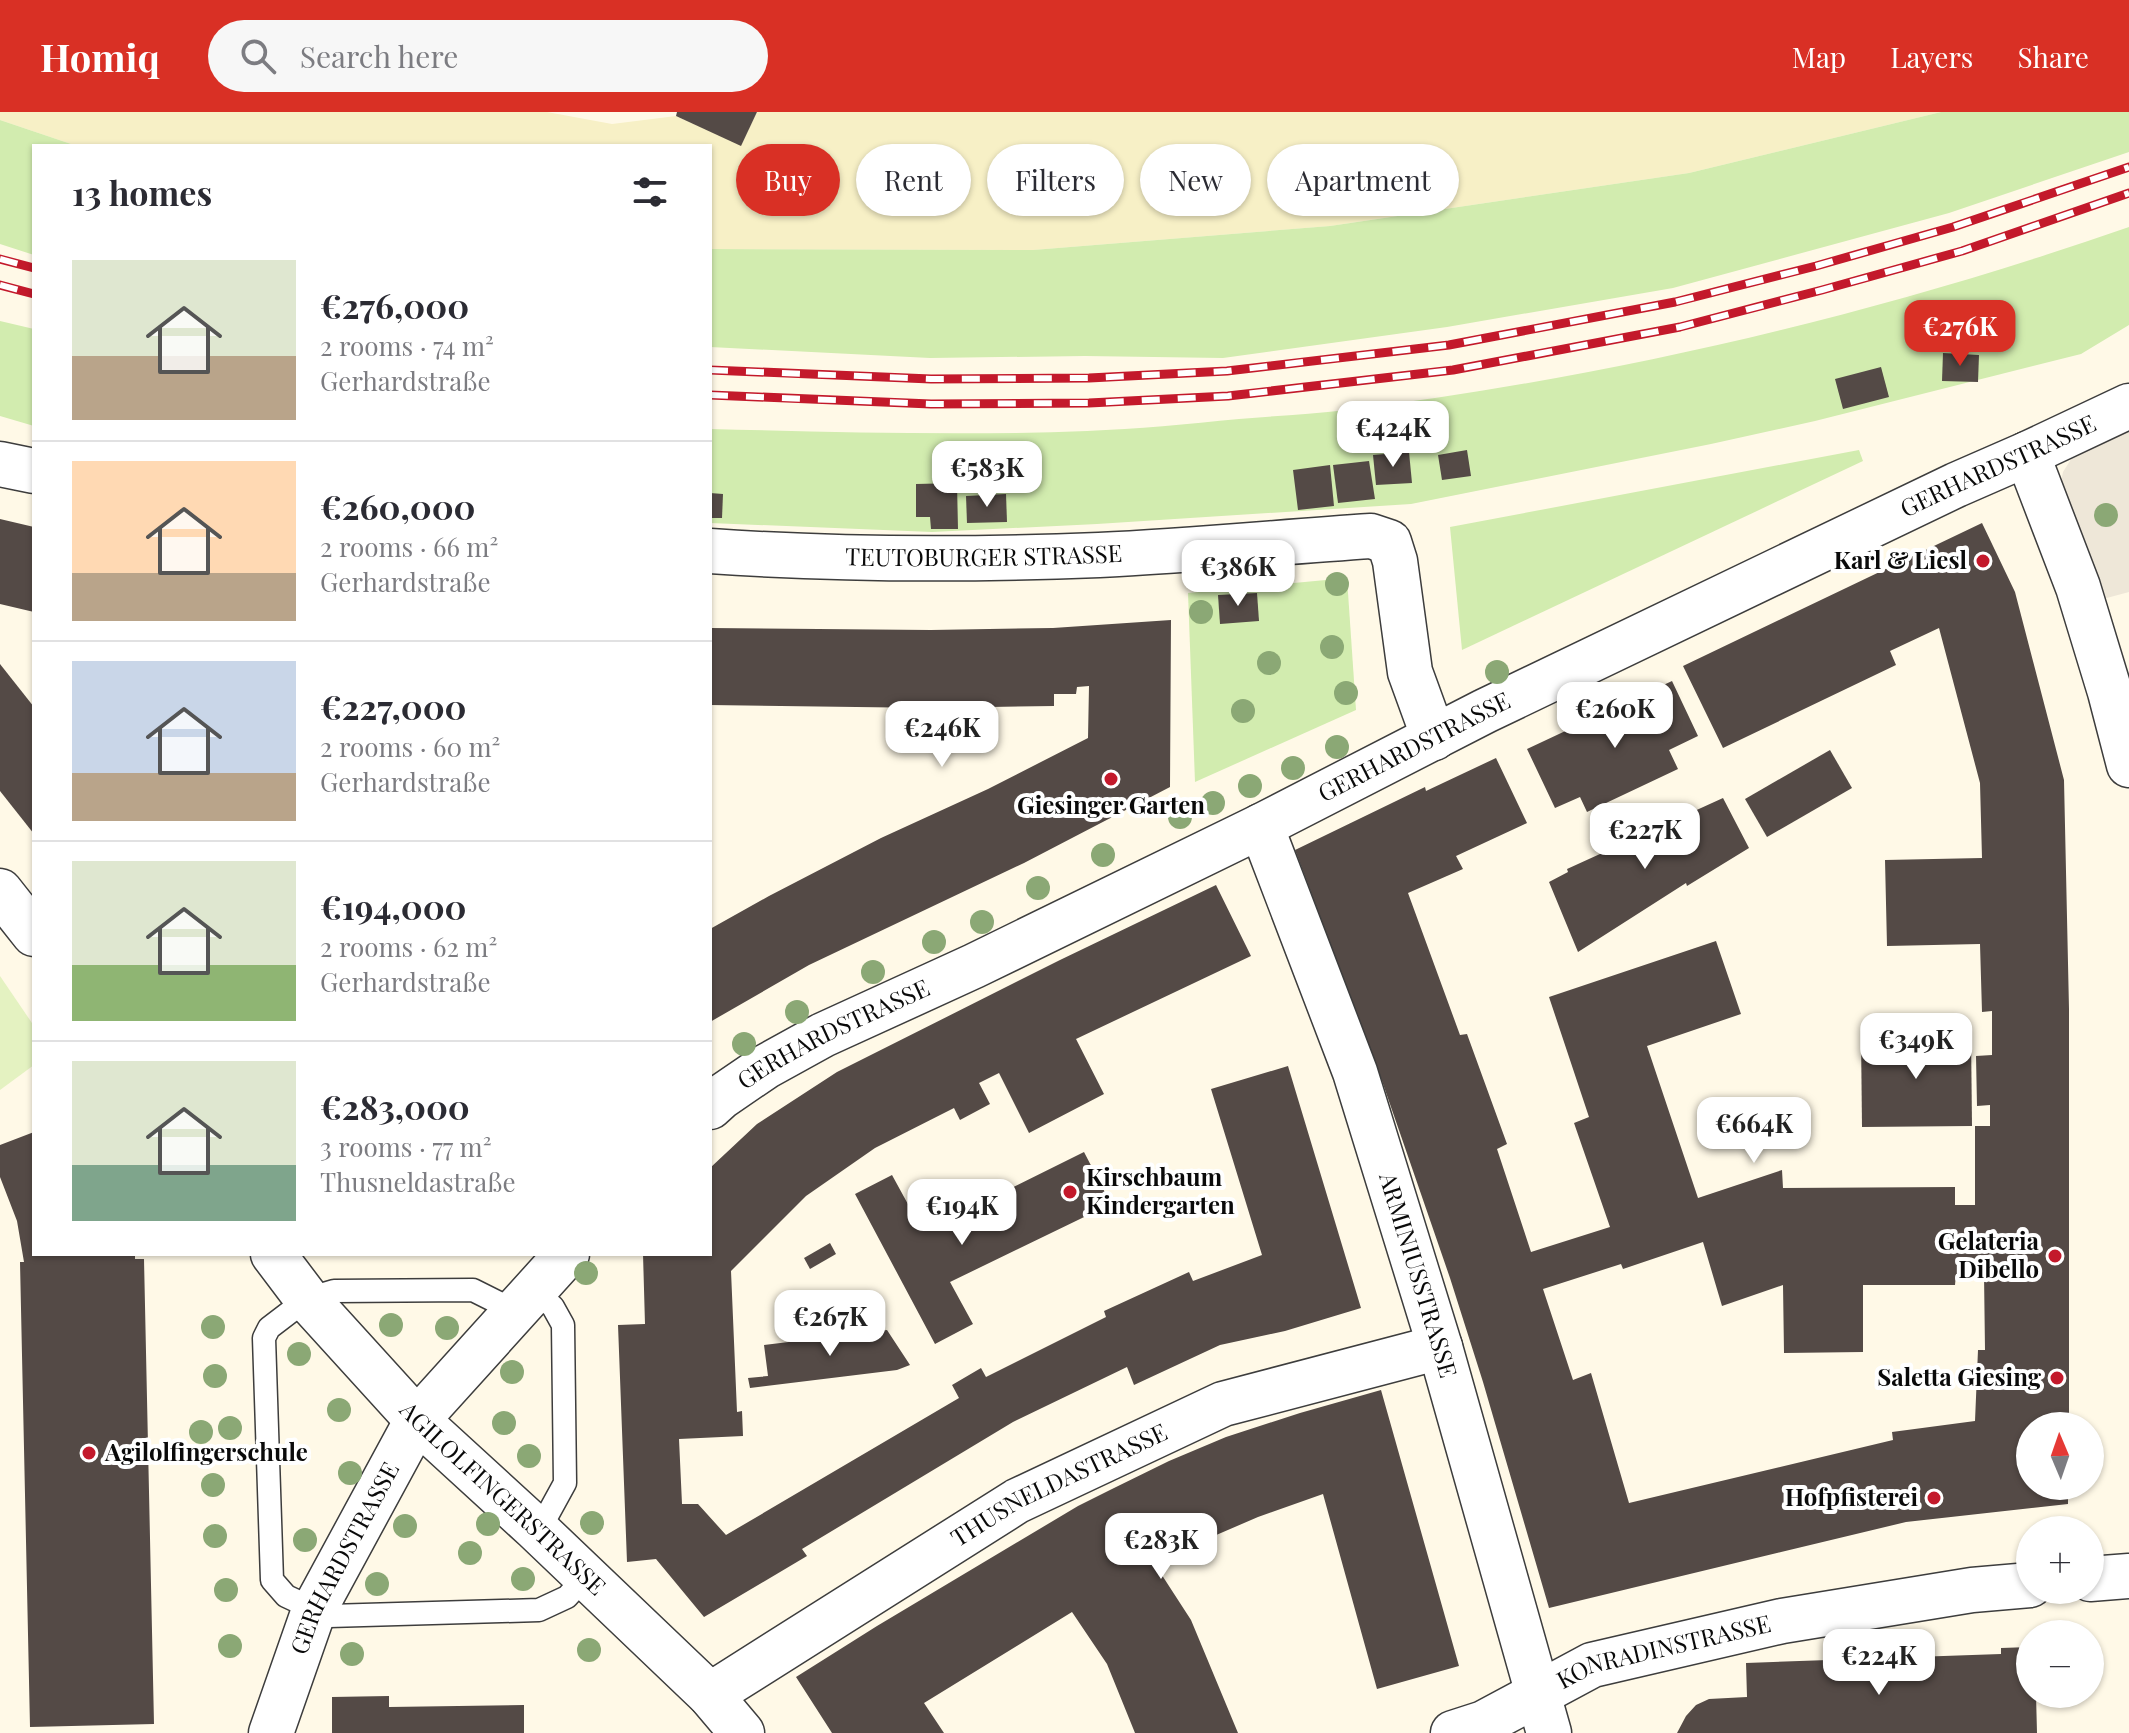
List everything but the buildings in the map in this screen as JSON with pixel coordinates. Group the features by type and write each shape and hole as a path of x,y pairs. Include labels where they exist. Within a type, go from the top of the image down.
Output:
{"street":[{"name":"GERHARDSTRASSE","path":"712,1105 765,1067 823,1035 974,966 1261,826 1485,711 1956,485 2129,406"},
{"path":"2027,454 2078,587 2129,765"},
{"path":"0,464 32,471"},
{"name":"TEUTOBURGER STRASSE","path":"712,551 932,558 1099,555 1371,536 1389,542 1395,561 1410,672 1434,738"},
{"name":"ARMINIUSSTRASSE","path":"1261,826 1355,1072 1440,1347 1544,1714"},
{"path":"0,891 32,931"},
{"name":"AGILOLFINGERSTRASSE","path":"275,1256 307,1299 417,1420 710,1695 742,1733"},
{"name":"GERHARDSTRASSE","path":"271,1733 314,1610 417,1420 565,1256"},
{"name":"THUSNELDASTRASSE","path":"710,1695 1031,1494 1223,1404 1440,1347"},
{"path":"2104,1578 2129,1576"},
{"name":"KONRADINSTRASSE","path":"1453,1733 1484,1723 1544,1714 1592,1665 1782,1621 1972,1590 2016,1586"}],"lane":[{"path":"535,1528 548,1514 565,1483 563,1325 553,1307 473,1290 334,1291 307,1299 269,1328 264,1338 272,1580 286,1596 329,1616 539,1610 567,1597 585,1577"}],"shaded area":[{"path":"0,112 547,112 612,124 676,116 739,144 736,144 736,216 840,216 840,144 741,144 757,112 1941,112 1689,173 1459,207 1459,144 1267,144 1267,216 1398,216 1330,226 1033,250 712,249 712,144 71,144 0,120"},
{"path":"2129,425 2129,592 2103,599 2060,487 2063,472 2075,453"}],"green space":[{"path":"1941,112 2129,112 2129,152 1949,213 1673,288 1447,327 1223,358 930,358 712,347 712,249 1033,250 1330,226 1398,216 1459,216 1459,207 1689,173"},
{"path":"0,120 71,144 32,144 32,254 0,244"},
{"path":"2129,227 2129,325 2081,354 1815,421 1411,504 932,532 712,523 712,429 946,433 1087,431 1334,411 1447,396 1645,361 1841,315 2034,259"},
{"path":"0,321 32,329 32,425 0,416"},
{"path":"1859,450 1863,461 1462,650 1450,527"},
{"path":"1347,578 1356,710 1195,782 1188,593"},
{"path":"0,976 32,1023 32,1066 0,1090"}],"railway":[{"path":"712,370 931,379 1089,378 1227,371 1449,345 1675,302 1816,266 1953,227 2129,167"},
{"path":"712,395 931,404 1089,403 1228,396 1453,370 1680,327 1822,290 1962,251 2129,193"},
{"path":"0,259 32,267"},
{"path":"0,285 32,293"}],"place":[{"name":"Karl & Liesl","path":"1983,561"},
{"name":"Giesinger Garten","path":"1111,779"},
{"name":"Kirschbaum Kindergarten","path":"1070,1192"},
{"name":"Gelateria Dibello","path":"2055,1256"},
{"name":"Saletta Giesing","path":"2057,1378"},
{"name":"Agilolfingerschule","path":"89,1453"},
{"name":"Hofpfisterei","path":"1934,1498"}]}
